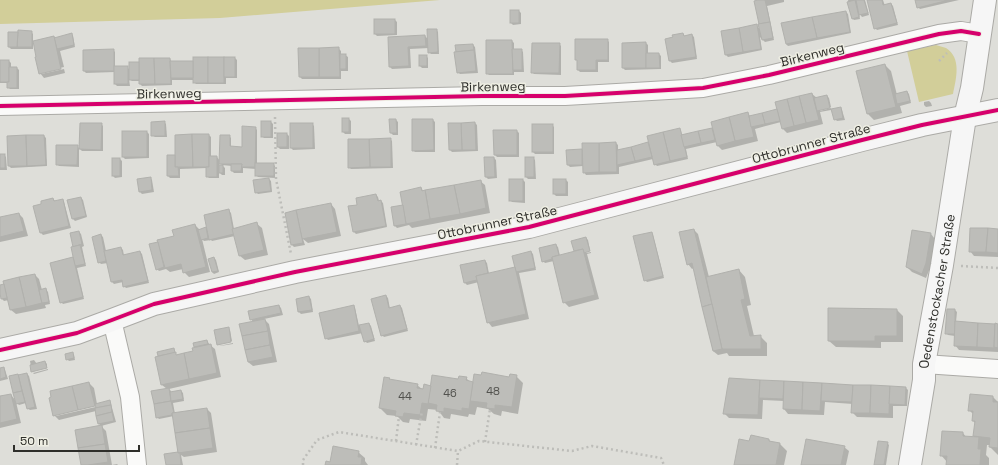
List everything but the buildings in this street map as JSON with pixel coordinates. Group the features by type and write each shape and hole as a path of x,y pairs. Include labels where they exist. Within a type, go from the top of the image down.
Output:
{"main road":[{"name":"Oedenstockacher Straße","path":"910,465 924,380 924,364 942,265 965,117 972,88 985,0"},
{"name":"Ottobrunner Straße","path":"0,350 77,333 154,304 295,272 529,227 913,127 998,110"}],"street":[{"name":"Birkenweg","path":"0,106 482,96 564,96 703,88 769,75 939,34 961,31 979,34"},
{"path":"112,320 130,397 137,465"},
{"path":"924,364 998,369"}],"path":[{"path":"939,61 947,53"},
{"path":"274,100 276,179 295,272"},
{"path":"942,265 998,268"},
{"path":"485,442 490,409"},
{"path":"416,445 422,411"},
{"path":"435,448 440,412"},
{"path":"396,441 399,416"},
{"path":"303,465 303,460 317,440 338,432 458,451 479,441 572,451 592,446 661,458 664,465"},
{"path":"457,465 458,451"}],"shaded area":[{"path":"0,0 440,0 220,18 0,24"},
{"path":"936,45 946,48 954,57 957,69 953,94 919,102 907,51"}],"cycle path":[{"path":"0,106 482,96 565,96 703,88 769,75 939,34 961,31 979,34"},
{"path":"0,350 77,333 154,304 295,272 529,227 922,125 998,110"}]}
